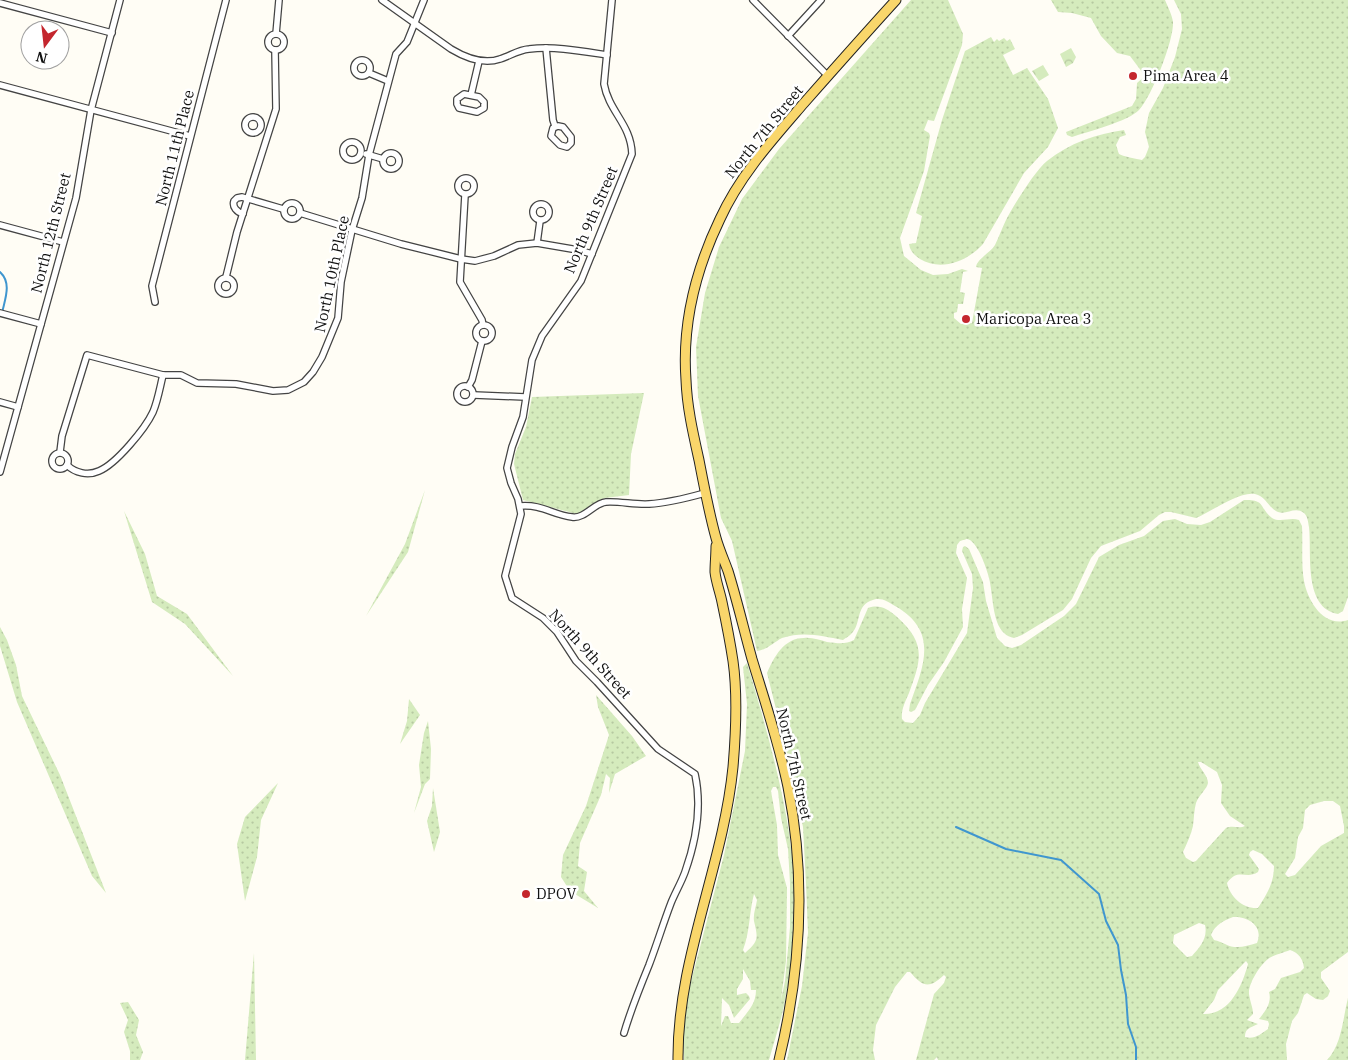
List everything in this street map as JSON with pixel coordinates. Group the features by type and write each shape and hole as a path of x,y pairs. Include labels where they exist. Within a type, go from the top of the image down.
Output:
{"main road":[{"name":"North 7th Street","path":"779,1060 793,990 799,932 799,886 795,827 780,753 705,493 690,418 686,379 688,328 696,283 703,259 719,220 738,186 770,142 896,0"},
{"name":"North 7th Street","path":"678,1060 680,1015 684,985 722,830 729,793 736,721 734,677 726,623 715,572 717,540"},
{"path":"774,1060 786,1029"}],"street":[{"name":"North 12th Street","path":"0,472 76,198 92,110 120,0"},
{"name":"North 11th Place","path":"155,302 152,286 226,0"},
{"path":"276,34 279,0"},
{"path":"382,0 461,55 479,61 500,59 520,50 546,48 607,55"},
{"name":"North 10th Place","path":"164,375 181,375 197,383 236,384 273,391 288,390 304,382 313,372 332,336 338,318 341,282 352,230 362,198 369,155 396,54 407,42 424,0"},
{"name":"North 9th Street","path":"612,0 604,84 606,96 632,140 632,154 581,281 542,336 532,360 523,417 512,447 507,468 521,514 505,576 512,598 544,618 557,632 576,661 658,749 695,774 698,788 692,850 631,1009 624,1033"},
{"path":"753,0 828,76"},
{"path":"788,36 820,0"},
{"path":"0,4 112,33"},
{"path":"276,34 283,37 284,42 280,49 276,50 269,47 267,42 269,37 276,34"},
{"path":"546,48 555,126"},
{"path":"226,277 243,214 276,109 276,50"},
{"path":"471,95 479,61"},
{"path":"369,73 388,81"},
{"path":"0,85 190,136"},
{"path":"464,94 471,95 483,100 485,106 482,110 477,112 458,107 457,101 459,97 464,94"},
{"path":"260,127 270,129"},
{"path":"360,153 383,159"},
{"path":"465,194 460,282 483,325"},
{"path":"243,214 236,210 233,205 234,201 239,197 283,209"},
{"path":"287,203 294,203 300,208 300,213 297,217 290,219 285,216 283,209 287,203"},
{"path":"300,213 401,244 475,261 494,256 518,245 538,243 592,254"},
{"path":"538,243 540,220"},
{"path":"0,225 63,242"},
{"path":"0,312 41,324"},
{"path":"483,325 488,325 493,332 490,339 482,341 477,338 476,332 478,327 483,325"},
{"path":"468,386 472,380 482,341"},
{"path":"60,452 62,436 87,355 164,375 148,422 120,454 100,471 92,474 75,471 67,465"},
{"path":"463,386 468,386 472,389 474,395 472,400 467,403 459,400 457,395 458,390 463,386"},
{"path":"474,395 525,397"},
{"path":"0,402 18,407"},
{"path":"60,452 67,456 68,460 67,465 62,469 53,465 52,456 60,452"},
{"path":"520,506 538,507 573,518 581,516 604,502 649,504 669,500 676,501 705,493"}],"green space":[{"path":"911,0 948,0 963,34 962,45 934,121 928,120 924,130 930,136 924,171 900,238 904,256 921,270 933,275 948,274 962,269 968,271 963,272 960,292 965,293 963,304 958,304 957,312 954,313 954,318 961,324 972,323 982,268 976,267 977,264 995,245 1006,220 1019,198 1036,173 1047,161 1074,144 1104,134 1124,130 1126,135 1120,137 1116,145 1119,154 1142,160 1145,157 1149,147 1145,132 1149,113 1163,88 1175,57 1182,29 1181,14 1174,0 1348,0 1348,597 1343,611 1338,614 1327,610 1319,602 1314,591 1310,564 1309,527 1304,513 1297,510 1278,512 1261,496 1252,494 1236,498 1196,518 1165,512 1140,531 1101,546 1091,558 1072,599 1063,610 1014,638 1004,633 997,622 988,574 978,549 967,539 960,541 957,545 956,553 967,578 962,609 963,627 915,710 911,712 909,711 910,704 923,662 923,638 918,626 909,616 886,601 877,599 866,604 861,611 855,629 843,640 812,635 797,635 782,638 767,648 757,651 732,541 721,518 698,396 696,347 705,293 719,247 742,199 779,149"},
{"path":"1051,0 1165,0 1173,22 1170,41 1150,93 1139,110 1134,114 1117,122 1072,137 1067,135 1066,132 1132,106 1136,99 1137,83 1145,76 1130,56 1117,53 1101,36 1091,18 1072,13 1058,12"},
{"path":"991,37 994,42 997,39 999,41 1004,38 1007,41 1010,39 1015,49 1003,55 1013,75 1027,68 1048,99 1058,128 1048,147 1024,173 983,244 970,255 954,263 937,265 928,263 911,251 909,244 916,243 922,216 916,213 942,120 965,51"},
{"path":"1071,48 1076,57 1073,63 1066,67 1060,54"},
{"path":"1043,65 1049,75 1039,81 1032,71"},
{"path":"644,393 631,454 629,495 605,498 577,514 523,500 514,464 515,454 526,427 532,397"},
{"path":"425,490 408,552 366,616 405,544"},
{"path":"1244,500 1256,501 1272,518 1299,520 1302,526 1303,575 1309,597 1313,605 1325,617 1339,621 1348,620 1348,952 1321,972 1321,978 1330,991 1328,996 1323,1000 1316,999 1307,993 1304,995 1298,1013 1292,1021 1286,1044 1287,1060 938,1060 937,1057 934,1060 916,1060 934,994 944,983 946,977 944,975 934,983 926,984 919,981 910,972 907,972 895,987 876,1025 873,1050 875,1060 787,1060 802,986 808,933 803,827 767,673 781,650 791,641 804,638 838,643 851,642 854,640 868,608 880,607 886,609 896,616 913,634 919,651 917,670 902,716 905,722 913,723 920,715 925,703 967,633 973,588 972,574 962,551 963,547 965,546 969,549 983,582 986,601 997,638 1005,646 1012,648 1021,645 1064,616 1076,604 1099,557 1119,545 1144,536 1163,521 1175,519 1187,524 1201,525 1210,522","holes":["1198,762 1201,762 1217,772 1222,785 1221,803 1230,816 1245,826 1226,828 1193,862 1186,858 1183,852 1193,826 1196,803 1208,783 1207,777","1324,801 1333,801 1340,806 1344,833 1321,846 1295,875 1288,877 1285,874 1295,858 1298,837 1303,828 1305,810 1310,805","1253,850 1262,854 1274,866 1271,883 1258,908 1252,908 1238,901 1231,893 1227,883 1235,876 1250,875 1258,872 1259,869 1249,855","1233,917 1249,920 1258,932 1257,943 1237,947 1214,940 1211,935 1217,926","1199,923 1205,925 1204,938 1192,956 1187,957 1173,943 1174,935","1290,950 1293,951 1302,959 1304,968 1300,972 1281,978 1275,989 1269,992 1268,1006 1259,1019 1268,1021 1268,1029 1260,1035 1248,1038 1245,1037 1247,1030 1258,1024 1247,1020 1253,1014 1249,994 1252,980 1258,970 1273,956","1246,961 1248,964 1245,973 1233,998 1221,1010 1203,1014 1214,1000 1218,990"]},
{"path":"124,511 145,554 157,596 187,614 233,676 185,624 152,602"},
{"path":"0,627 16,665 22,696 60,775 106,893 92,876 17,702 0,646"},
{"path":"747,663 766,729 783,799 789,834 794,869 795,904 790,973 783,1010 769,1060 684,1060 683,1041 687,997 724,855 745,751 747,704 743,667","holes":["773,787 776,787 778,791 781,818 788,849 790,883 790,927 785,981 781,1000 786,961 787,888 778,855 777,825 771,791","754,894 757,900 754,913 756,939 745,953 743,950","743,969 750,981 751,990 756,990 753,1004 739,1023 731,1023 728,1016 725,1016 721,1026 722,998 729,1005 734,1018 750,999 746,993 737,995 737,989 743,979"]},
{"path":"596,695 632,736 646,756 615,774 609,793 610,778 606,774 601,795 580,843 578,866 587,872 584,891 598,908 570,891 561,877 563,855 586,806 609,735 598,707"},
{"path":"409,699 420,715 400,744 407,721"},
{"path":"428,721 431,749 430,779 425,784 414,813 421,787 419,765 424,733"},
{"path":"278,783 261,820 257,857 245,901 237,844 245,817"},
{"path":"433,788 440,832 434,852 427,821 432,806"},
{"path":"254,953 256,1060 245,1060"},
{"path":"1348,998 1348,1060 1327,1060 1339,1039"},
{"path":"128,1002 139,1020 136,1035 143,1052 140,1060 130,1060 130,1051 124,1032 128,1020 120,1003"}],"waterway":[{"path":"0,272 4,276 7,286 2,313"},
{"path":"956,827 1006,849 1061,860 1099,894 1106,921 1118,945 1126,995 1128,1024 1136,1047 1136,1060"}],"place":[{"name":"Pima Area 4","path":"1133,76"},
{"name":"Maricopa Area 3","path":"966,319"},
{"name":"DPOV","path":"526,894"}]}
